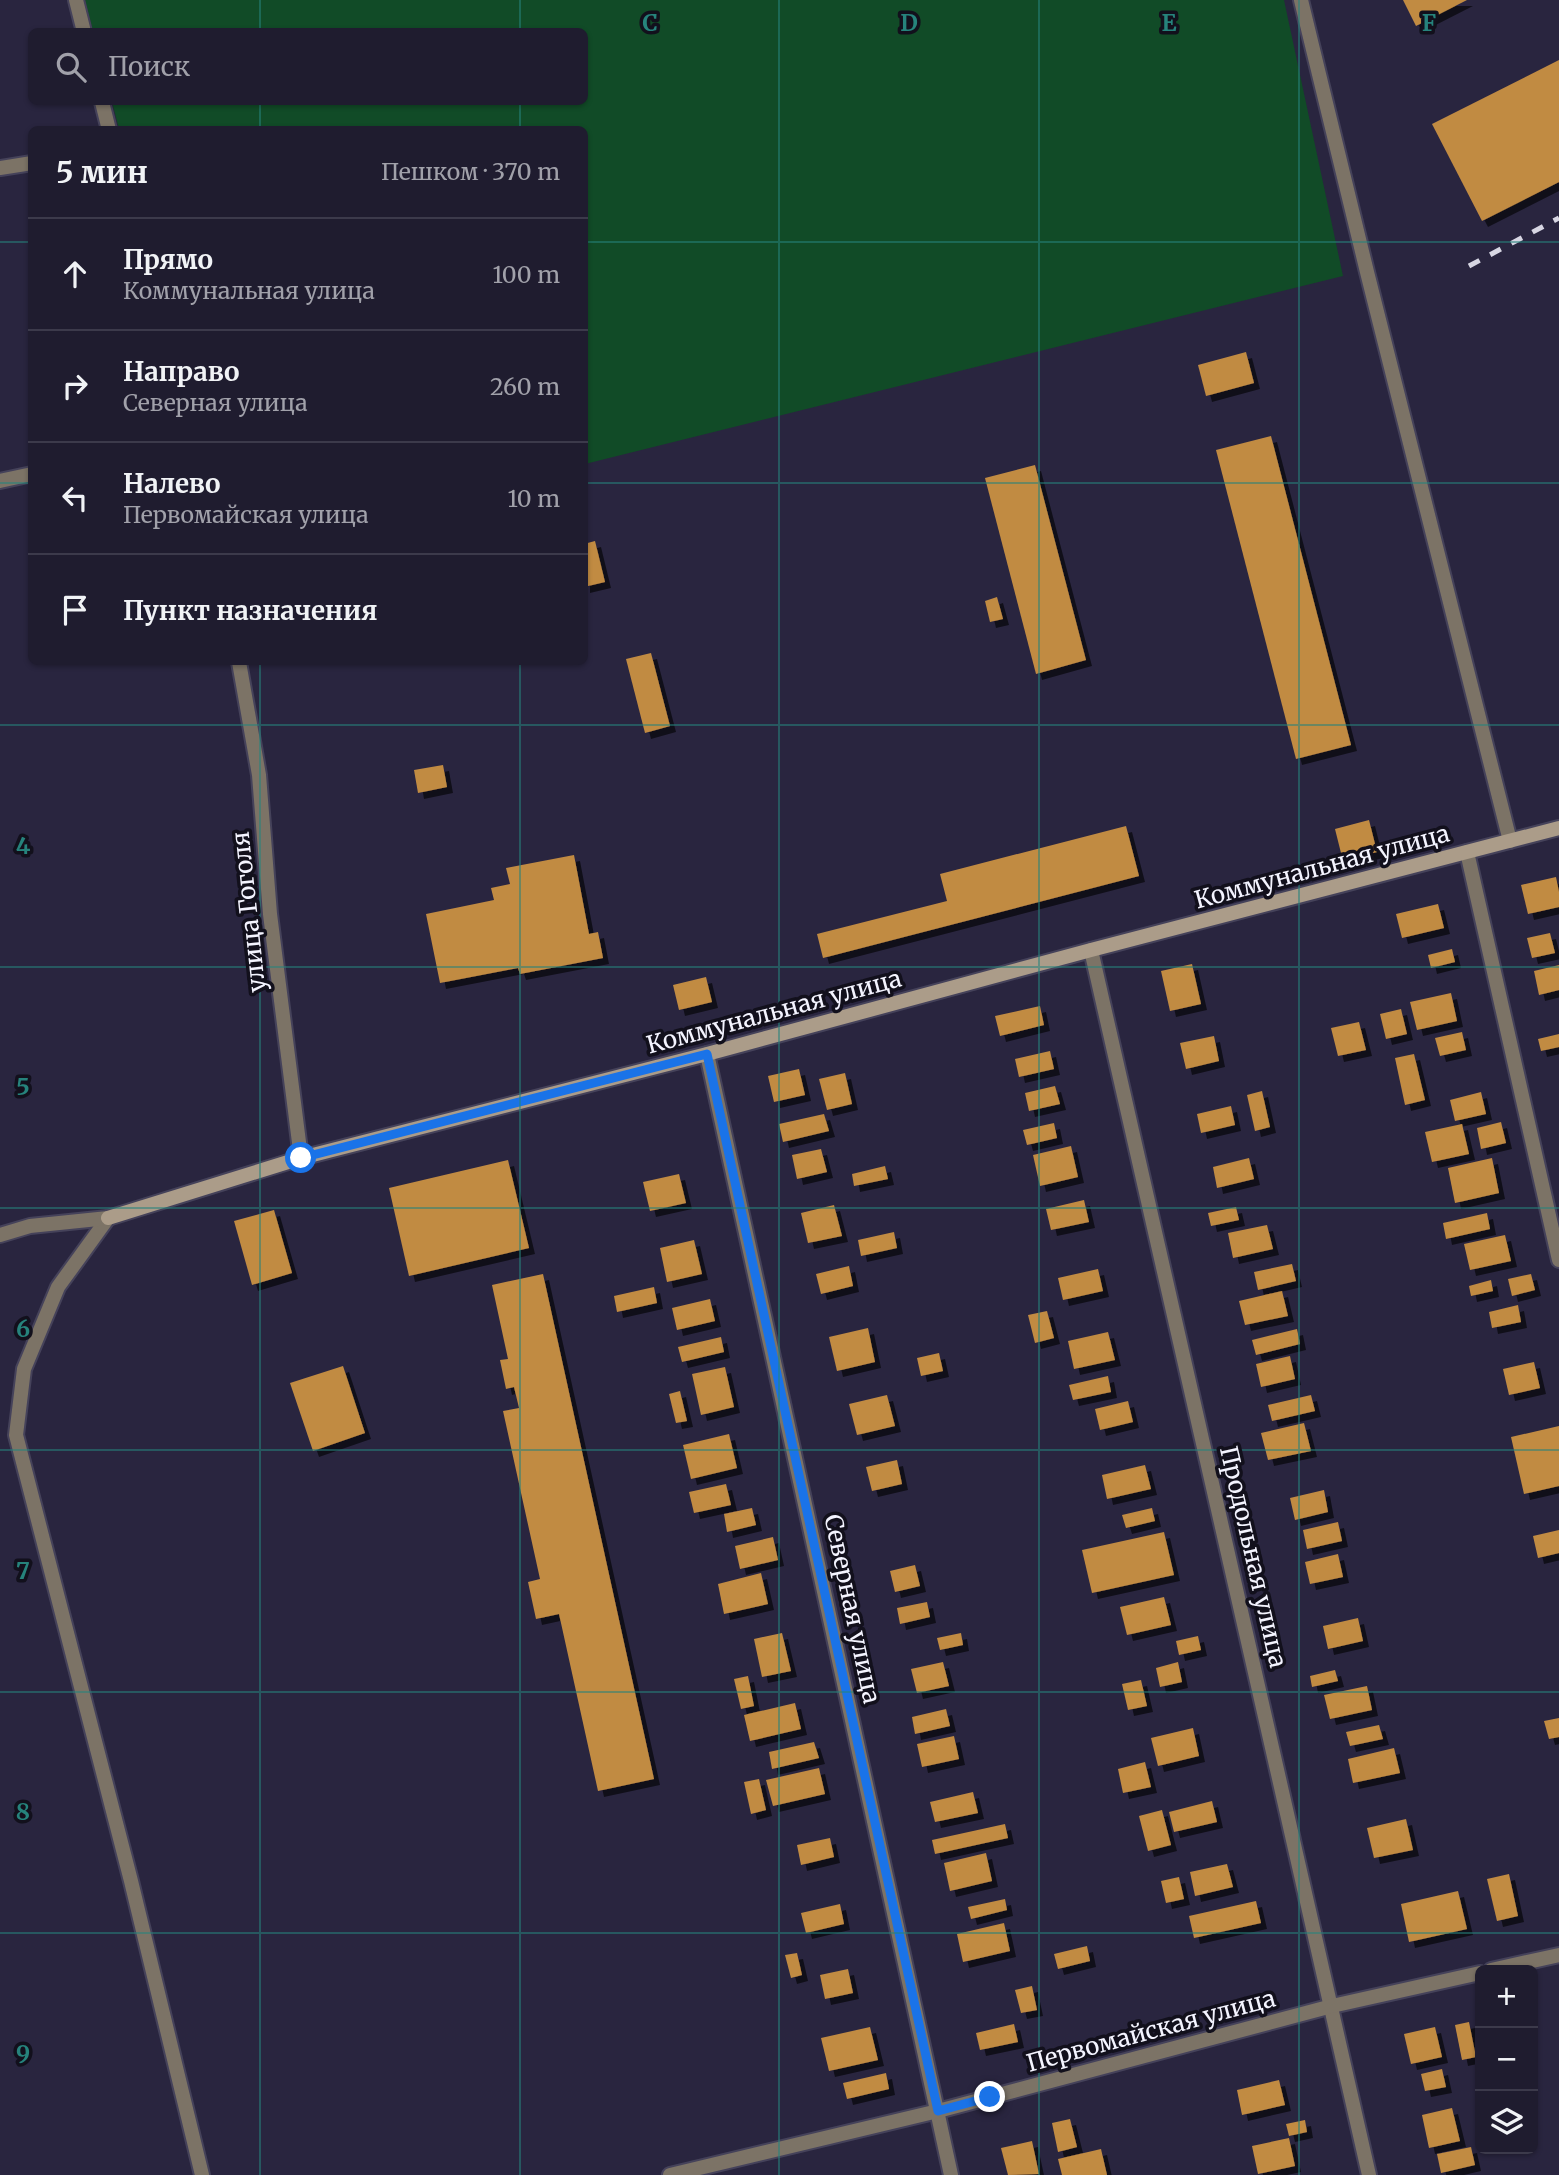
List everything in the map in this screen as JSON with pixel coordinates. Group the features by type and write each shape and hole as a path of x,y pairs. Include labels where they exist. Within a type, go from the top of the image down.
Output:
{"street":[{"path":"76,0 83,28"},
{"path":"1301,0 1510,841"},
{"path":"103,105 108,126"},
{"path":"0,168 28,164"},
{"path":"0,481 28,475"},
{"name":"улица Гоголя","path":"240,665 259,775 270,914 301,1158"},
{"name":"Коммунальная улица","path":"0,1235 30,1226 108,1218 301,1158 707,1054 1559,828"},
{"path":"1467,852 1559,1260"},
{"name":"Продольная улица","path":"1091,950 1369,2175"},
{"name":"Северная улица","path":"707,1054 951,2175"},
{"path":"108,1218 58,1287 24,1368 16,1435 131,1881 202,2175"},
{"path":"1514,1965 1559,1955"},
{"name":"Первомайская улица","path":"670,2175 938,2111 1332,2006 1475,1974"}],"green space":[{"path":"85,0 1284,0 1343,276 588,463 588,126 118,126 113,105 588,105 588,28 92,28"}],"building":[{"path":"1403,0 1467,0 1416,26"},
{"path":"1559,60 1559,182 1482,221 1432,124"},
{"path":"1246,352 1254,383 1206,396 1198,365"},
{"path":"1271,436 1351,745 1296,759 1216,450"},
{"path":"1035,465 1086,660 1036,674 985,478"},
{"path":"595,541 605,582 588,586 588,543"},
{"path":"997,597 1003,619 990,622 985,601"},
{"path":"651,653 670,726 645,733 626,659"},
{"path":"443,765 447,787 418,793 414,770"},
{"path":"1369,820 1377,852 1343,861 1335,829"},
{"path":"1126,826 1139,876 823,958 817,934 947,901 940,874"},
{"path":"574,855 589,934 598,932 603,958 520,974 518,968 440,983 426,914 494,900 491,888 510,884 506,868"},
{"path":"1556,877 1559,907 1528,914 1521,885"},
{"path":"1438,904 1444,928 1402,938 1396,914"},
{"path":"1550,933 1555,953 1532,958 1527,938"},
{"path":"1452,949 1455,962 1431,968 1428,955"},
{"path":"1192,964 1201,1004 1170,1011 1161,971"},
{"path":"1559,965 1559,990 1539,995 1534,971"},
{"path":"706,977 712,1002 679,1010 673,985"},
{"path":"1451,993 1457,1021 1417,1030 1410,1002"},
{"path":"1040,1006 1044,1025 1000,1036 995,1016"},
{"path":"1401,1009 1407,1034 1386,1039 1380,1014"},
{"path":"1359,1022 1366,1050 1338,1056 1331,1028"},
{"path":"1462,1032 1466,1050 1440,1056 1435,1038"},
{"path":"1559,1034 1559,1047 1541,1051 1538,1039"},
{"path":"1214,1036 1219,1061 1186,1069 1180,1043"},
{"path":"1050,1051 1054,1069 1019,1077 1015,1059"},
{"path":"1414,1054 1425,1100 1405,1105 1395,1058"},
{"path":"799,1069 805,1095 774,1102 768,1076"},
{"path":"845,1073 852,1104 827,1110 819,1079"},
{"path":"1055,1086 1060,1104 1029,1111 1025,1093"},
{"path":"1262,1091 1270,1127 1255,1131 1247,1095"},
{"path":"1481,1092 1486,1114 1455,1121 1450,1100"},
{"path":"1231,1106 1235,1125 1201,1133 1197,1114"},
{"path":"824,1114 829,1131 783,1142 779,1124"},
{"path":"1501,1122 1506,1143 1481,1149 1477,1128"},
{"path":"1054,1123 1057,1138 1027,1145 1023,1130"},
{"path":"1462,1124 1469,1154 1432,1162 1425,1132"},
{"path":"1071,1146 1078,1177 1040,1186 1033,1155"},
{"path":"821,1149 827,1172 797,1179 792,1155"},
{"path":"1249,1158 1254,1179 1217,1188 1213,1167"},
{"path":"1492,1158 1499,1193 1455,1203 1448,1168"},
{"path":"508,1160 529,1248 409,1276 389,1188"},
{"path":"885,1166 888,1179 854,1186 852,1174"},
{"path":"679,1174 686,1203 650,1211 643,1182"},
{"path":"1084,1200 1089,1222 1051,1230 1046,1209"},
{"path":"834,1205 842,1236 808,1243 801,1213"},
{"path":"1236,1207 1239,1220 1211,1226 1208,1213"},
{"path":"274,1210 292,1273 252,1285 234,1221"},
{"path":"1487,1213 1490,1229 1446,1239 1443,1223"},
{"path":"1267,1225 1273,1249 1233,1258 1228,1233"},
{"path":"894,1232 897,1248 861,1256 858,1240"},
{"path":"1505,1235 1511,1261 1470,1270 1464,1244"},
{"path":"694,1240 702,1274 667,1282 660,1248"},
{"path":"1292,1264 1296,1281 1258,1290 1254,1272"},
{"path":"849,1266 853,1286 821,1294 816,1274"},
{"path":"1098,1269 1103,1291 1063,1300 1058,1278"},
{"path":"543,1274 654,1779 598,1791 559,1614 536,1619 528,1582 540,1579 503,1411 519,1408 514,1387 506,1389 500,1360 508,1359 492,1285"},
{"path":"1531,1274 1535,1290 1512,1296 1508,1279"},
{"path":"1491,1280 1493,1291 1471,1296 1469,1286"},
{"path":"654,1287 657,1303 617,1312 614,1296"},
{"path":"1282,1291 1288,1316 1245,1325 1239,1301"},
{"path":"710,1299 715,1321 677,1330 672,1308"},
{"path":"1518,1305 1521,1322 1492,1328 1489,1312"},
{"path":"1047,1311 1054,1338 1035,1343 1028,1315"},
{"path":"868,1328 875,1362 837,1371 829,1337"},
{"path":"1297,1329 1300,1344 1256,1355 1252,1340"},
{"path":"1108,1332 1115,1360 1074,1369 1068,1341"},
{"path":"721,1337 724,1352 682,1362 678,1347"},
{"path":"939,1353 943,1371 921,1376 917,1358"},
{"path":"1290,1356 1295,1379 1261,1387 1256,1364"},
{"path":"1534,1362 1540,1388 1509,1395 1503,1369"},
{"path":"343,1366 365,1433 313,1451 290,1383"},
{"path":"725,1367 734,1407 701,1415 692,1374"},
{"path":"1108,1376 1111,1392 1073,1400 1069,1385"},
{"path":"680,1391 687,1421 676,1423 669,1394"},
{"path":"887,1395 895,1426 857,1435 849,1404"},
{"path":"1311,1395 1315,1411 1272,1421 1268,1405"},
{"path":"1128,1401 1133,1422 1100,1430 1095,1409"},
{"path":"1304,1423 1311,1451 1268,1460 1261,1433"},
{"path":"1559,1426 1559,1486 1524,1494 1511,1437"},
{"path":"729,1434 737,1468 691,1479 683,1445"},
{"path":"897,1460 902,1484 872,1491 866,1467"},
{"path":"1145,1465 1151,1489 1107,1499 1102,1475"},
{"path":"726,1484 731,1505 694,1513 689,1492"},
{"path":"1324,1490 1328,1512 1295,1520 1290,1498"},
{"path":"752,1508 756,1525 727,1532 724,1514"},
{"path":"1152,1508 1155,1521 1126,1528 1122,1515"},
{"path":"1338,1522 1342,1541 1307,1549 1303,1530"},
{"path":"1559,1530 1559,1553 1538,1558 1533,1536"},
{"path":"1164,1532 1174,1575 1092,1593 1082,1550"},
{"path":"773,1537 778,1560 740,1569 735,1546"},
{"path":"1338,1554 1343,1577 1310,1584 1305,1562"},
{"path":"915,1565 920,1586 895,1592 890,1571"},
{"path":"761,1573 768,1604 724,1614 718,1584"},
{"path":"1164,1597 1171,1625 1127,1635 1120,1607"},
{"path":"927,1602 930,1617 900,1624 897,1608"},
{"path":"1358,1618 1363,1641 1328,1649 1323,1626"},
{"path":"782,1633 791,1671 762,1677 754,1639"},
{"path":"961,1633 963,1645 940,1650 937,1638"},
{"path":"1198,1636 1201,1650 1179,1655 1176,1641"},
{"path":"943,1662 949,1686 917,1693 911,1669"},
{"path":"1178,1662 1182,1682 1160,1687 1156,1668"},
{"path":"1335,1670 1338,1681 1312,1687 1310,1676"},
{"path":"748,1676 754,1706 741,1709 734,1679"},
{"path":"1141,1680 1147,1706 1128,1710 1122,1684"},
{"path":"1367,1686 1372,1710 1330,1719 1324,1695"},
{"path":"795,1703 801,1729 750,1741 744,1715"},
{"path":"946,1709 950,1726 915,1734 912,1717"},
{"path":"1559,1718 1559,1737 1549,1739 1544,1721"},
{"path":"1379,1725 1383,1739 1350,1746 1346,1732"},
{"path":"1193,1728 1199,1756 1158,1766 1151,1738"},
{"path":"954,1736 959,1759 922,1767 917,1744"},
{"path":"814,1742 819,1758 772,1769 769,1752"},
{"path":"1394,1748 1400,1773 1353,1783 1348,1759"},
{"path":"1145,1762 1151,1787 1123,1793 1118,1769"},
{"path":"819,1768 825,1794 773,1806 766,1780"},
{"path":"759,1779 766,1810 751,1814 744,1782"},
{"path":"973,1792 978,1813 935,1822 930,1802"},
{"path":"1212,1801 1217,1822 1174,1832 1169,1812"},
{"path":"1162,1810 1171,1845 1148,1851 1139,1816"},
{"path":"1406,1819 1413,1850 1374,1858 1367,1828"},
{"path":"1005,1824 1008,1838 935,1854 932,1840"},
{"path":"830,1838 834,1857 801,1865 797,1845"},
{"path":"986,1853 992,1881 950,1891 944,1863"},
{"path":"1227,1864 1233,1887 1195,1896 1190,1872"},
{"path":"1509,1874 1518,1916 1497,1921 1487,1879"},
{"path":"1179,1877 1184,1899 1166,1903 1161,1881"},
{"path":"1458,1891 1467,1929 1409,1942 1401,1904"},
{"path":"1005,1899 1007,1910 971,1919 968,1907"},
{"path":"1256,1901 1261,1923 1194,1938 1189,1916"},
{"path":"840,1904 844,1924 806,1933 801,1913"},
{"path":"1004,1923 1010,1951 963,1962 957,1934"},
{"path":"1087,1946 1090,1961 1058,1969 1054,1954"},
{"path":"797,1953 802,1975 791,1978 785,1955"},
{"path":"848,1969 853,1993 825,1999 820,1975"},
{"path":"1032,1986 1037,2010 1021,2013 1015,1990"},
{"path":"1469,2022 1475,2057 1462,2060 1455,2025"},
{"path":"1014,2024 1018,2042 980,2050 976,2033"},
{"path":"870,2027 878,2060 829,2071 821,2038"},
{"path":"1435,2027 1442,2057 1411,2064 1404,2034"},
{"path":"1442,2069 1446,2087 1425,2091 1421,2074"},
{"path":"886,2073 889,2089 847,2099 843,2083"},
{"path":"1279,2080 1285,2105 1242,2115 1237,2090"},
{"path":"1452,2108 1460,2141 1429,2148 1422,2115"},
{"path":"1070,2119 1077,2147 1058,2152 1052,2123"},
{"path":"1305,2120 1307,2132 1289,2136 1286,2124"},
{"path":"1289,2138 1295,2166 1258,2174 1252,2146"},
{"path":"1032,2141 1039,2174 1008,2175 1001,2148"},
{"path":"1471,2147 1475,2165 1441,2173 1437,2154"},
{"path":"1101,2149 1107,2175 1062,2175 1058,2159"}],"railway":[{"path":"1469,266 1559,218"}],"route":[{"path":"301,1158 707,1054 938,2111 990,2097"}]}
